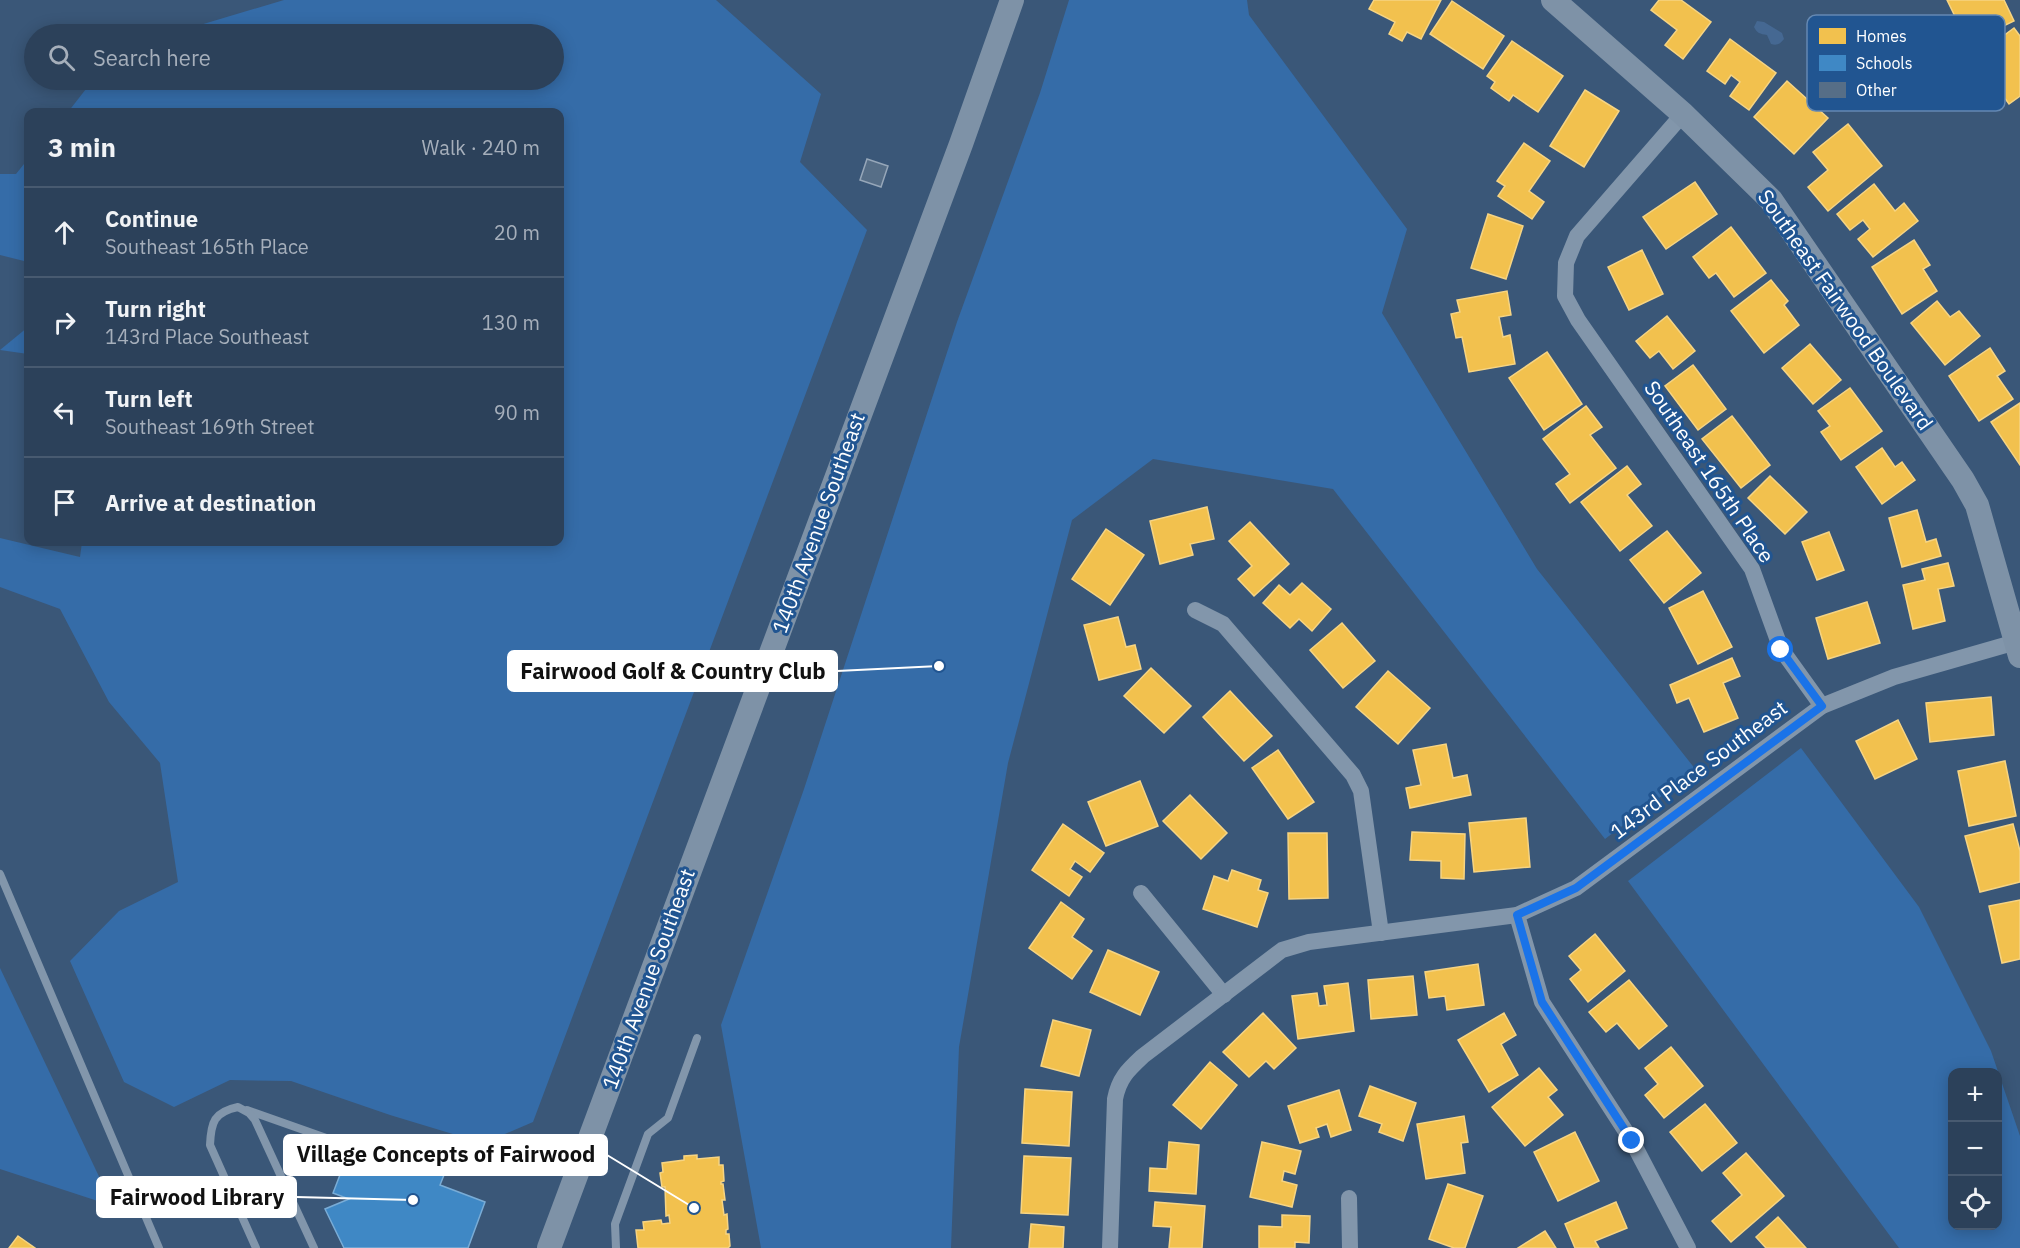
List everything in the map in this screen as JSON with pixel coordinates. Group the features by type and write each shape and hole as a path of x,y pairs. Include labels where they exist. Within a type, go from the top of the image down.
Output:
{"main road":[{"name":"140th Avenue Southeast","path":"549,1248 961,144 1012,0"},
{"name":"Southeast Fairwood Boulevard","path":"1553,0 1683,114 1772,200 1963,480 1977,505 2018,649"}],"street":[{"name":"Southeast 165th Place","path":"1683,114 1577,236 1566,263 1565,296 1578,320 1752,569 1781,650 1822,706"},
{"path":"1195,610 1223,624 1353,775 1361,791 1381,933"},
{"name":"143rd Place Southeast","path":"1110,1248 1114,1099 1117,1085 1128,1070 1282,950 1309,942 1517,915 1576,888 1822,706 1894,677 2018,649"},
{"path":"1141,893 1224,995"},
{"path":"1517,915 1542,1002 1632,1141 1688,1248"},
{"path":"1349,1198 1350,1248"}],"lane":[{"path":"0,874 159,1248"},
{"path":"616,1248 615,1224 648,1134 668,1118 697,1038"},
{"path":"238,1107 249,1113 255,1120 314,1248"},
{"path":"256,1248 210,1145 211,1129 216,1117 225,1109 238,1107 366,1152"}],"shaded area":[{"path":"284,0 716,0 821,94 800,162 867,230 533,1122 498,1137 466,1138 291,1081 230,1080 174,1107 124,1082 70,961 119,911 178,882 160,763 109,702 60,609 0,587 0,538 24,544 24,546 34,546 80,557 81,546 564,546 564,108 71,108 85,90 564,90 564,24 204,24"},
{"path":"1069,0 1247,0 1249,15 1407,229 1382,313 1537,569 1696,770 1605,839 1333,489 1153,459 1072,520 1008,763 959,1047 951,1248 761,1248 721,1025 804,789 957,322 1040,93"},
{"path":"1757,21 1764,22 1782,33 1784,39 1778,44 1771,44 1767,35 1755,29"},
{"path":"24,164 24,261 0,255 0,174 16,174"},
{"path":"24,330 24,353 0,350"},
{"path":"1801,748 1919,907 1991,1051 1997,1068 1948,1068 1948,1230 2002,1230 2002,1083 2020,1136 2020,1248 1899,1248 1628,881"},
{"path":"0,968 113,1206 0,1169"}],"building: Homes":[{"path":"1374,0 1441,0 1421,39 1407,32 1402,41 1389,34 1395,22 1369,9"},
{"path":"1659,0 1681,0 1711,22 1683,59 1665,45 1677,30 1651,10"},
{"path":"1947,0 2004,0 2014,21 2005,25 2005,15 1954,15"},
{"path":"1452,1 1504,36 1483,69 1430,34"},
{"path":"2014,28 2020,36 2020,96 2009,104 2005,98 2005,35"},
{"path":"1730,39 1776,73 1749,110 1730,96 1740,82 1731,75 1725,84 1707,71"},
{"path":"1512,41 1563,76 1538,112 1513,95 1509,101 1491,88 1495,82 1487,76"},
{"path":"1787,81 1807,99 1807,111 1820,111 1828,118 1794,154 1754,117"},
{"path":"1585,90 1619,111 1584,167 1550,146"},
{"path":"1848,124 1882,166 1828,211 1808,187 1828,170 1813,152"},
{"path":"1524,143 1550,161 1529,191 1544,202 1532,219 1498,196 1505,186 1497,181"},
{"path":"1695,182 1717,214 1666,249 1643,217"},
{"path":"1874,184 1895,211 1904,203 1918,221 1873,257 1858,239 1870,229 1863,220 1850,230 1837,214"},
{"path":"1488,214 1523,226 1506,279 1471,268"},
{"path":"1731,227 1766,273 1734,297 1716,273 1709,278 1693,257"},
{"path":"1914,240 1930,265 1923,269 1937,291 1902,314 1872,267"},
{"path":"1642,250 1663,294 1629,310 1608,267"},
{"path":"1771,280 1788,301 1784,305 1799,325 1764,353 1731,311"},
{"path":"1507,291 1511,315 1499,317 1503,337 1510,335 1515,364 1469,372 1462,337 1456,338 1451,314 1460,312 1457,300"},
{"path":"1937,301 1950,317 1959,311 1980,336 1945,365 1911,323"},
{"path":"1667,316 1695,351 1673,369 1659,351 1650,358 1636,341"},
{"path":"1810,344 1841,380 1813,404 1782,368"},
{"path":"1990,348 2005,371 1997,376 2013,399 1979,421 1949,376"},
{"path":"1547,352 1582,404 1544,430 1509,378"},
{"path":"1693,365 1726,409 1698,430 1665,386"},
{"path":"1850,388 1882,431 1841,460 1821,432 1830,426 1818,411"},
{"path":"2020,403 2020,465 1991,422"},
{"path":"1586,406 1602,427 1590,435 1616,468 1570,503 1556,484 1570,474 1543,439"},
{"path":"1732,416 1770,465 1741,488 1702,439"},
{"path":"1882,448 1895,467 1902,462 1915,480 1882,504 1856,467"},
{"path":"1627,466 1641,484 1627,495 1652,526 1620,551 1581,502"},
{"path":"1770,476 1807,512 1785,534 1748,498"},
{"path":"1207,507 1214,539 1190,544 1193,555 1160,564 1150,521"},
{"path":"1917,510 1926,542 1936,539 1941,556 1902,567 1889,518"},
{"path":"1250,522 1289,564 1254,596 1238,579 1252,566 1229,541"},
{"path":"1106,529 1144,555 1110,605 1072,579"},
{"path":"1667,531 1701,573 1664,603 1630,560"},
{"path":"1829,532 1844,570 1817,580 1802,542"},
{"path":"1948,563 1954,586 1938,589 1945,621 1913,629 1903,585 1925,580 1922,569"},
{"path":"1302,583 1331,609 1312,631 1299,619 1290,628 1263,603 1279,585 1290,595"},
{"path":"1703,591 1732,647 1698,664 1669,608"},
{"path":"1867,602 1880,643 1828,659 1816,618"},
{"path":"1118,617 1126,647 1135,645 1141,669 1099,680 1084,625"},
{"path":"1342,623 1375,661 1343,688 1310,650"},
{"path":"1732,658 1740,676 1723,683 1738,718 1704,732 1689,698 1677,703 1670,685"},
{"path":"1151,668 1191,706 1164,733 1124,696"},
{"path":"1388,671 1430,708 1398,744 1356,707"},
{"path":"1230,691 1272,736 1244,761 1203,717"},
{"path":"1991,697 1994,735 1930,742 1926,703"},
{"path":"1898,720 1917,759 1875,779 1856,741"},
{"path":"1446,744 1453,778 1467,775 1471,795 1410,808 1406,788 1421,785 1413,750"},
{"path":"1278,750 1314,802 1288,819 1252,768"},
{"path":"2005,761 2016,816 1969,826 1958,771"},
{"path":"1140,781 1158,826 1106,846 1088,802"},
{"path":"1190,795 1227,833 1201,859 1163,821"},
{"path":"1526,818 1530,867 1474,872 1469,823"},
{"path":"1063,824 1104,853 1090,872 1075,861 1070,869 1082,877 1069,896 1032,870"},
{"path":"2013,824 2020,851 2020,882 1980,892 1965,836"},
{"path":"1412,832 1465,834 1464,879 1441,878 1441,861 1410,860"},
{"path":"1288,833 1327,833 1328,898 1289,899"},
{"path":"1232,870 1261,880 1258,890 1268,893 1257,927 1203,909 1214,876 1228,881"},
{"path":"2020,900 2020,959 2002,963 1989,906"},
{"path":"1061,902 1084,919 1072,937 1092,951 1072,979 1029,948"},
{"path":"1595,934 1625,971 1588,1002 1570,979 1581,970 1569,956"},
{"path":"1108,950 1159,972 1140,1015 1090,992"},
{"path":"1478,964 1484,1005 1447,1010 1445,996 1429,998 1425,972"},
{"path":"1413,976 1417,1015 1371,1019 1368,980"},
{"path":"1629,980 1667,1026 1639,1049 1617,1023 1606,1032 1589,1012"},
{"path":"1348,983 1354,1031 1298,1039 1292,996 1317,993 1319,1006 1327,1005 1324,986"},
{"path":"1263,1013 1296,1048 1274,1069 1266,1061 1249,1077 1223,1052"},
{"path":"1504,1013 1516,1035 1501,1044 1518,1075 1489,1092 1458,1040"},
{"path":"1053,1020 1091,1030 1079,1076 1041,1066"},
{"path":"1671,1047 1703,1086 1664,1118 1645,1095 1658,1084 1645,1068"},
{"path":"1210,1062 1237,1085 1201,1129 1173,1105"},
{"path":"1539,1068 1557,1090 1548,1097 1563,1115 1525,1146 1492,1107"},
{"path":"1370,1086 1416,1103 1403,1141 1379,1132 1382,1124 1359,1116"},
{"path":"1025,1089 1072,1092 1069,1146 1022,1143"},
{"path":"1339,1090 1351,1130 1331,1137 1327,1124 1316,1128 1319,1137 1300,1143 1288,1106"},
{"path":"1705,1104 1737,1143 1702,1171 1670,1132"},
{"path":"1464,1116 1468,1142 1461,1143 1465,1173 1426,1179 1417,1124"},
{"path":"1575,1132 1599,1181 1558,1201 1534,1152"},
{"path":"1169,1142 1199,1145 1196,1194 1149,1191 1150,1168 1167,1169"},
{"path":"1262,1142 1301,1151 1295,1174 1284,1171 1282,1181 1297,1185 1292,1207 1250,1197"},
{"path":"1746,1153 1784,1196 1731,1242 1712,1221 1742,1195 1723,1173"},
{"path":"697,1155 697,1159 719,1157 719,1165 723,1165 724,1181 721,1184 723,1184 725,1200 722,1200 724,1215 727,1214 726,1234 729,1234 730,1246 728,1248 638,1248 636,1230 644,1230 643,1222 661,1220 662,1224 670,1223 669,1215 666,1216 665,1187 662,1187 660,1173 663,1172 662,1163 684,1160 684,1156"},
{"path":"1024,1156 1071,1158 1068,1215 1021,1213"},
{"path":"1448,1184 1483,1196 1465,1248 1454,1248 1429,1239"},
{"path":"1155,1202 1205,1206 1202,1248 1169,1248 1171,1227 1153,1226"},
{"path":"1616,1202 1627,1228 1595,1241 1599,1248 1575,1248 1565,1224"},
{"path":"1282,1215 1310,1216 1309,1243 1295,1242 1295,1248 1259,1248 1259,1226 1282,1227"},
{"path":"1778,1217 1806,1248 1766,1248 1756,1237"},
{"path":"1031,1224 1064,1227 1063,1248 1029,1248"},
{"path":"1545,1231 1556,1248 1518,1248"},
{"path":"18,1236 35,1248 9,1248"}],"building: Schools":[{"path":"348,1154 394,1170 398,1158 444,1175 440,1185 485,1202 468,1248 344,1248 325,1209 349,1199 333,1193"}],"building: Other":[{"path":"867,159 888,166 881,187 860,180"}],"place":[{"name":"Fairwood Golf & Country Club","path":"939,666"},
{"name":"Fairwood Library","path":"413,1200"},
{"name":"Village Concepts of Fairwood","path":"694,1208"}],"route":[{"path":"1632,1141 1542,1002 1517,915 1576,888 1822,706 1781,650"}]}
